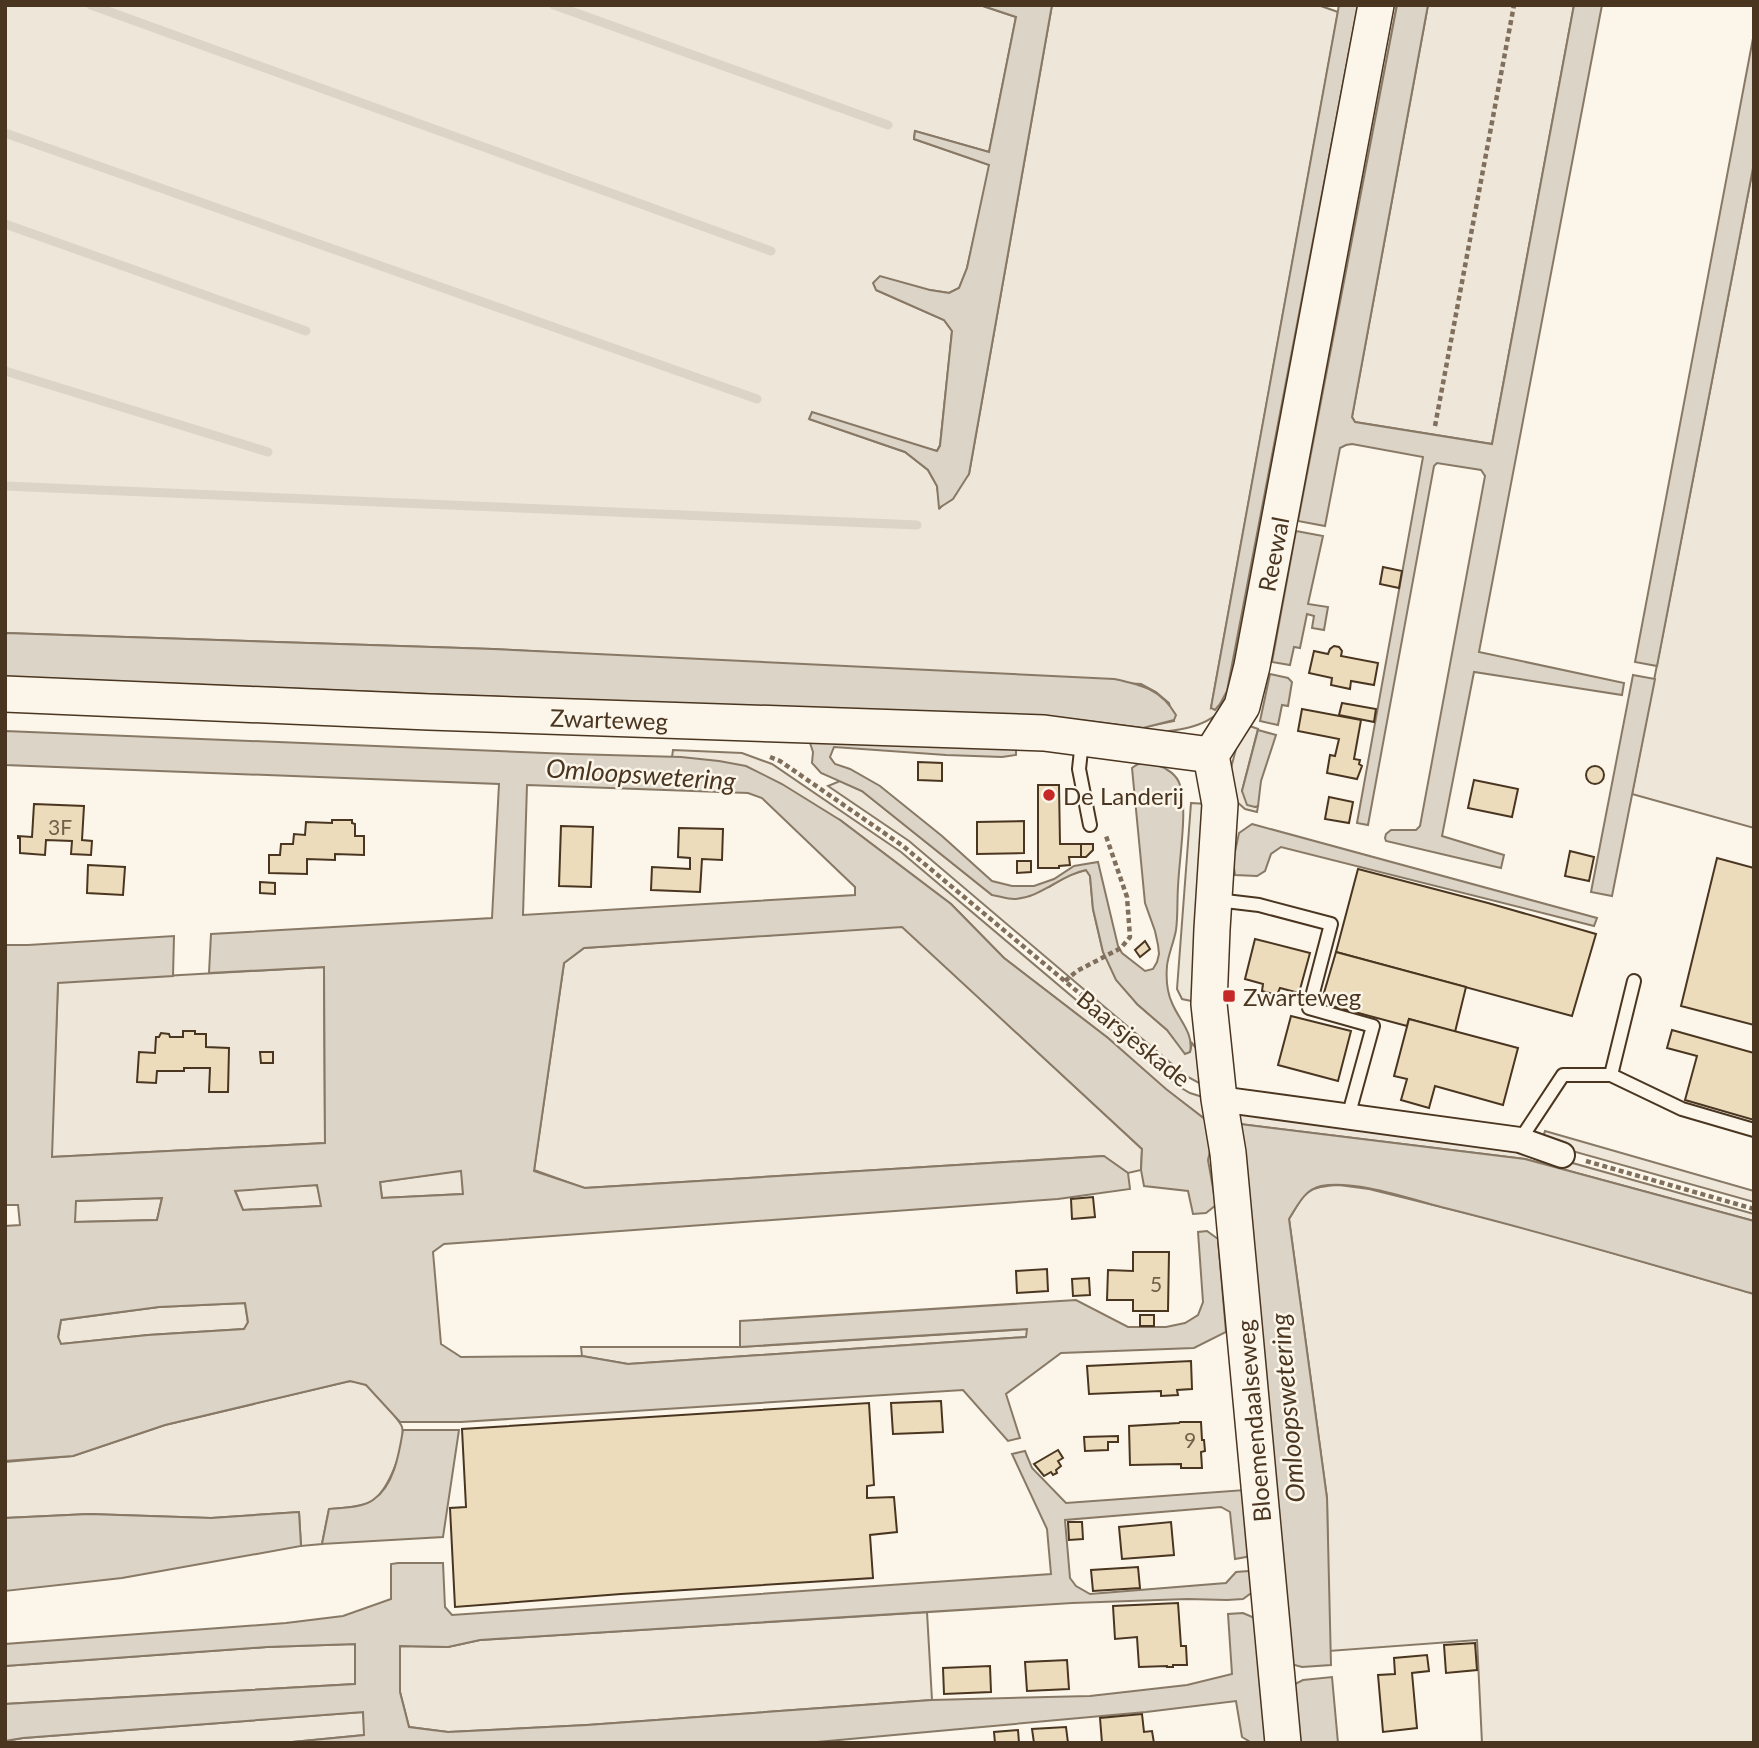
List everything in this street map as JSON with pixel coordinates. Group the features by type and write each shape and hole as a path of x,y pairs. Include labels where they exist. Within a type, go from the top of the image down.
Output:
{"street":[{"name":"Reewal","path":"1211,755 1242,706 1252,666 1376,5"},
{"name":"Zwarteweg","path":"5,694 202,713 416,712 665,731 1044,733 1211,755"},
{"path":"1211,755 1220,804 1209,1004 1221,1109"},
{"name":"Baarsjeskade","path":"1221,1109 1348,1116 1520,1140 1562,1154"},
{"name":"Bloemendaalseweg","path":"1221,1109 1228,1153 1283,1743"}],"lane":[{"path":"1082,737 1079,769 1090,825"},
{"path":"1213,900 1259,905 1331,924 1309,1008 1373,1026 1348,1116"},
{"path":"1611,1075 1634,981"},
{"path":"1520,1140 1563,1075 1611,1075 1682,1109 1754,1130"}],"path":[{"path":"1435,426 1514,5"},
{"name":"Baarsjeskade","path":"768,756 780,761 903,846 1183,1081 1221,1109"},
{"path":"1065,981 1077,971 1123,946 1130,937 1127,897 1105,834 1090,825"},
{"path":"1562,1154 1754,1209"}],"shaded area":[{"path":"5,5 980,5 1016,17 989,152 915,131 914,139 990,165 967,268 959,288 949,293 930,290 876,290 944,320 952,331 940,445 937,451 809,419 905,452 928,470 937,486 940,508 969,474 1052,5 1318,5 1338,12 1211,708 1220,704 1227,691 1358,5 1363,5 1229,700 1210,719 1191,727 1139,732 1140,728 1174,721 1169,703 1141,684 493,649 5,633"},
{"path":"1387,5 1397,5 1354,232 1345,230"},
{"path":"1428,5 1574,5 1492,444 1355,422 1352,417"},
{"path":"1754,163 1754,828 1632,794"},
{"path":"1247,725 1258,729 1242,791 1255,807 1258,806 1257,812 1245,809 1236,801 1231,768 1237,745"},
{"path":"673,750 742,753 772,764 901,852 1178,1086 1209,1099 1206,1120 1165,1089 1108,1038 1004,958 951,904 840,820 672,757"},
{"path":"840,781 862,791 992,895 1049,887 1069,875 1086,870 1090,876 1093,909 1103,952 1137,1004 1167,1030 1185,1053 1190,1052 1192,1043 1201,1054 1201,1084 1186,1076 909,841 828,786"},
{"path":"1191,803 1207,804 1196,1002 1182,999 1177,989"},
{"path":"902,926 1142,1149 1141,1170 1128,1173 1103,1156 584,1188 534,1170 564,963 584,948"},
{"path":"324,967 325,1143 51,1157 58,982"},
{"path":"1230,1110 1519,1148 1754,1214 1754,1221 1525,1159 1232,1123"},
{"path":"1545,1131 1754,1191 1754,1202 1547,1144 1543,1137"},
{"path":"462,1170 463,1194 382,1198 380,1182"},
{"path":"317,1185 322,1206 243,1210 235,1190"},
{"path":"1339,1185 1369,1189 1530,1229 1754,1294 1754,1743 1482,1743 1477,1640 1329,1651 1327,1498 1289,1219 1308,1192 1319,1187"},
{"path":"162,1198 157,1220 75,1222 75,1201"},
{"path":"245,1303 248,1323 244,1329 61,1344 58,1338 61,1320 159,1307"},
{"path":"1028,1329 1027,1337 628,1364 582,1356 581,1347 740,1347"},
{"path":"350,1381 366,1385 374,1392 402,1427 403,1435 395,1467 384,1487 372,1501 363,1505 329,1509 322,1544 301,1546 299,1512 211,1518 89,1514 5,1518 5,1462 73,1456 165,1425"},
{"path":"927,1612 932,1700 587,1725 448,1732 409,1727 400,1692 400,1646 448,1647 480,1640"},
{"path":"355,1644 355,1684 5,1704 5,1666 267,1647"},
{"path":"363,1712 365,1735 282,1743 5,1743 23,1738"}],"water":[{"path":"980,5 1052,5 969,474 953,499 939,508 937,486 928,470 905,452 809,419 812,412 937,451 940,446 952,331 944,320 876,290 873,283 880,276 949,293 959,288 967,268 989,165 914,139 915,131 989,152 1016,17"},
{"path":"1339,5 1358,5 1227,691 1215,710 1211,708 1212,702"},
{"path":"1397,5 1428,5 1352,417 1355,422 1492,444 1574,5 1602,5 1479,652 1624,683 1622,695 1474,672 1442,836 1504,855 1501,868 1386,841 1385,838 1391,830 1416,830 1420,826 1485,476 1481,470 1437,463 1434,466 1368,825 1357,823 1423,457 1352,444 1340,448 1325,526 1298,521"},
{"path":"1754,33 1754,163 1657,666 1635,662"},
{"path":"1296,531 1323,536 1308,604 1328,607 1324,630 1312,628 1314,616 1307,614 1300,648 1294,647 1290,665 1272,662"},
{"path":"5,633 493,649 1114,679 1157,694 1176,715 1174,720 1143,728 1080,720 5,677"},
{"path":"1270,674 1288,678 1292,682 1288,706 1282,705 1278,725 1260,721"},
{"path":"1633,675 1655,679 1612,896 1591,892"},
{"path":"1258,730 1276,735 1261,781 1258,806 1255,807 1247,805 1242,791"},
{"name":"Omloopswetering","path":"5,731 681,757 746,766 782,784 840,820 951,904 1004,958 1108,1038 1206,1120 1218,1144 1210,1151 1208,1160 1216,1205 1206,1213 1193,1214 1188,1191 1144,1186 1141,1170 1142,1149 902,927 584,948 564,963 534,1171 585,1188 1104,1156 1128,1173 1130,1189 1058,1199 444,1244 433,1252 441,1344 461,1357 582,1356 628,1364 1026,1337 1027,1329 740,1347 740,1321 1076,1300 1128,1327 1166,1327 1185,1323 1198,1315 1203,1302 1198,1232 1207,1231 1218,1239 1226,1332 1194,1348 1061,1353 1006,1394 1020,1438 1008,1441 963,1390 461,1422 400,1422 366,1385 350,1381 165,1425 73,1456 5,1461 5,1226 20,1225 18,1205 5,1205 5,945 174,936 173,976 58,983 52,1157 325,1143 324,967 209,973 211,934 492,918 499,784 5,765","holes":["527,785 748,793 762,798 855,887 855,895 523,915","461,1171 463,1194 382,1198 380,1182","317,1185 321,1206 243,1210 235,1191","162,1198 157,1220 75,1222 76,1201","245,1303 248,1322 244,1329 61,1344 58,1337 61,1320 159,1307"]},
{"path":"817,738 1016,746 1016,755 1002,757 834,747 830,757 835,764 880,786 992,881 1012,886 1034,886 1054,879 1074,866 1098,862 1118,946 1122,953 1145,971 1153,969 1159,954 1155,931 1145,903 1132,768 1147,763 1161,766 1171,772 1180,785 1183,821 1177,925 1168,962 1167,980 1172,1003 1190,1039 1190,1052 1185,1054 1167,1030 1137,1004 1116,980 1103,952 1093,909 1090,876 1086,870 1024,898 1011,899 992,895 862,791 821,773 812,763 810,743"},
{"path":"1252,824 1597,918 1594,926 1281,847 1271,854 1265,871 1257,876 1235,875 1233,861 1239,833"},
{"name":"Omloopswetering","path":"1232,1123 1525,1159 1754,1221 1754,1294 1381,1191 1335,1185 1315,1188 1306,1195 1289,1219 1327,1498 1331,1665 1302,1667 1287,1663"},
{"path":"403,1430 459,1430 443,1537 322,1544 329,1509 363,1505 373,1500 386,1487 400,1449"},
{"path":"1025,1451 1032,1468 1066,1503 1245,1490 1251,1554 1235,1559 1230,1512 1221,1507 1065,1520 1070,1578 1076,1586 1090,1594 1226,1583 1236,1572 1248,1571 1253,1573 1254,1591 1243,1599 1072,1603 480,1640 448,1647 400,1646 400,1692 409,1727 448,1732 587,1725 932,1700 1090,1696 1187,1685 1232,1674 1228,1614 1243,1613 1257,1619 1269,1743 1252,1743 1242,1737 1236,1701 1146,1712 806,1743 282,1743 364,1735 363,1712 5,1741 5,1704 355,1684 355,1644 267,1647 5,1666 5,1644 286,1623 343,1616 391,1599 391,1564 443,1563 445,1607 452,1615 1051,1574 1047,1529 1012,1454"},
{"path":"299,1512 301,1546 122,1578 5,1591 5,1518 89,1514 211,1518"},
{"path":"1332,1677 1338,1743 1294,1743 1289,1687 1303,1680"}],"building":[{"path":"1383,567 1402,571 1399,588 1380,584"},
{"path":"1334,646 1342,651 1341,656 1378,663 1374,685 1351,681 1350,689 1331,685 1332,678 1309,673 1314,651 1328,654"},
{"path":"1342,703 1376,709 1374,722 1339,715"},
{"path":"1302,709 1361,720 1354,759 1360,760 1359,764 1362,766 1357,779 1327,773 1330,755 1335,756 1339,739 1298,731"},
{"path":"918,762 942,763 942,781 918,780"},
{"path":"1595,766 1601,769 1604,775 1601,781 1595,784 1589,781 1586,775 1589,769"},
{"path":"1474,780 1518,789 1512,817 1468,808"},
{"path":"1038,785 1059,785 1060,844 1081,844 1081,857 1069,857 1070,865 1038,868"},
{"path":"1329,797 1353,802 1349,823 1325,819"},
{"path":"34,804 84,806 82,840 92,841 91,855 71,854 72,841 46,840 45,855 20,853 18,836 32,837"},
{"path":"332,820 352,820 355,824 355,836 364,836 364,855 335,854 335,860 307,859 307,874 269,873 269,855 280,855 281,844 293,844 294,834 305,835 306,822 332,823"},
{"path":"1024,821 1024,853 977,854 977,822"},
{"path":"561,826 593,827 591,887 559,886"},
{"path":"679,828 723,829 722,860 702,859 700,892 651,890 652,867 690,869 690,858 678,857"},
{"path":"1081,844 1093,844 1093,850 1086,857 1081,857"},
{"path":"1570,851 1594,857 1589,881 1565,876"},
{"path":"1717,858 1754,868 1754,1025 1681,1006"},
{"path":"1017,861 1031,861 1031,872 1017,873"},
{"path":"88,865 125,867 123,895 87,893"},
{"path":"1358,869 1596,934 1572,1016 1336,952"},
{"path":"260,882 275,883 275,894 260,893"},
{"path":"1255,939 1310,953 1299,993 1280,988 1277,995 1262,991 1263,984 1245,979"},
{"path":"1145,941 1150,949 1140,957 1135,950"},
{"path":"1336,952 1466,987 1455,1032 1409,1019 1407,1026 1321,1003"},
{"path":"1291,1016 1351,1031 1338,1081 1278,1065"},
{"path":"1409,1019 1518,1048 1503,1105 1435,1086 1429,1108 1401,1100 1407,1079 1394,1076"},
{"path":"1672,1030 1754,1053 1754,1120 1685,1100 1697,1056 1667,1048"},
{"path":"183,1031 206,1034 206,1047 229,1048 228,1092 209,1092 210,1068 157,1071 156,1083 137,1082 139,1052 155,1053 156,1037 161,1033 169,1034 170,1037 183,1037"},
{"path":"260,1052 273,1052 273,1063 261,1063"},
{"path":"1093,1197 1095,1217 1072,1219 1071,1199"},
{"path":"1133,1252 1169,1252 1168,1311 1133,1311 1133,1300 1107,1300 1108,1270 1133,1271"},
{"path":"1047,1269 1048,1291 1017,1293 1016,1271"},
{"path":"1089,1278 1090,1295 1073,1296 1072,1279"},
{"path":"1140,1315 1154,1315 1154,1326 1140,1326"},
{"path":"1191,1361 1192,1389 1177,1390 1178,1395 1161,1396 1161,1391 1089,1394 1087,1366"},
{"path":"941,1401 943,1432 893,1434 891,1403"},
{"path":"869,1403 874,1485 867,1486 867,1498 894,1497 897,1532 870,1535 873,1578 455,1607 450,1508 466,1507 462,1429"},
{"path":"1201,1422 1205,1451 1201,1452 1202,1468 1181,1468 1181,1464 1130,1465 1129,1426"},
{"path":"1118,1436 1118,1442 1108,1442 1108,1450 1085,1451 1084,1437"},
{"path":"1058,1450 1063,1458 1058,1461 1061,1466 1056,1470 1057,1473 1053,1475 1051,1472 1044,1476 1034,1464"},
{"path":"1068,1522 1082,1522 1083,1539 1069,1540"},
{"path":"1171,1522 1174,1555 1122,1559 1119,1527"},
{"path":"1138,1567 1140,1588 1093,1591 1091,1570"},
{"path":"1178,1603 1181,1646 1186,1646 1187,1665 1139,1667 1137,1637 1115,1639 1113,1606"},
{"path":"1475,1643 1477,1670 1446,1673 1444,1645"},
{"path":"1427,1655 1429,1671 1412,1673 1417,1728 1383,1732 1378,1675 1395,1674 1394,1658"},
{"path":"1067,1660 1069,1689 1027,1691 1025,1662"},
{"path":"990,1666 991,1692 944,1694 943,1668"},
{"path":"1142,1714 1144,1732 1152,1731 1154,1743 1102,1743 1100,1718"},
{"path":"1066,1727 1068,1743 1034,1743 1032,1729"},
{"path":"1018,1730 1019,1743 995,1743 994,1732"}],"waterway":[{"path":"91,5 771,251"},
{"path":"554,5 888,125"},
{"path":"5,133 757,399"},
{"path":"5,224 306,331"},
{"path":"5,371 268,452"},
{"path":"5,486 917,525"}],"place":[{"name":"De Landerij","path":"1049,795"},
{"name":"Zwarteweg","path":"1229,996"}]}
